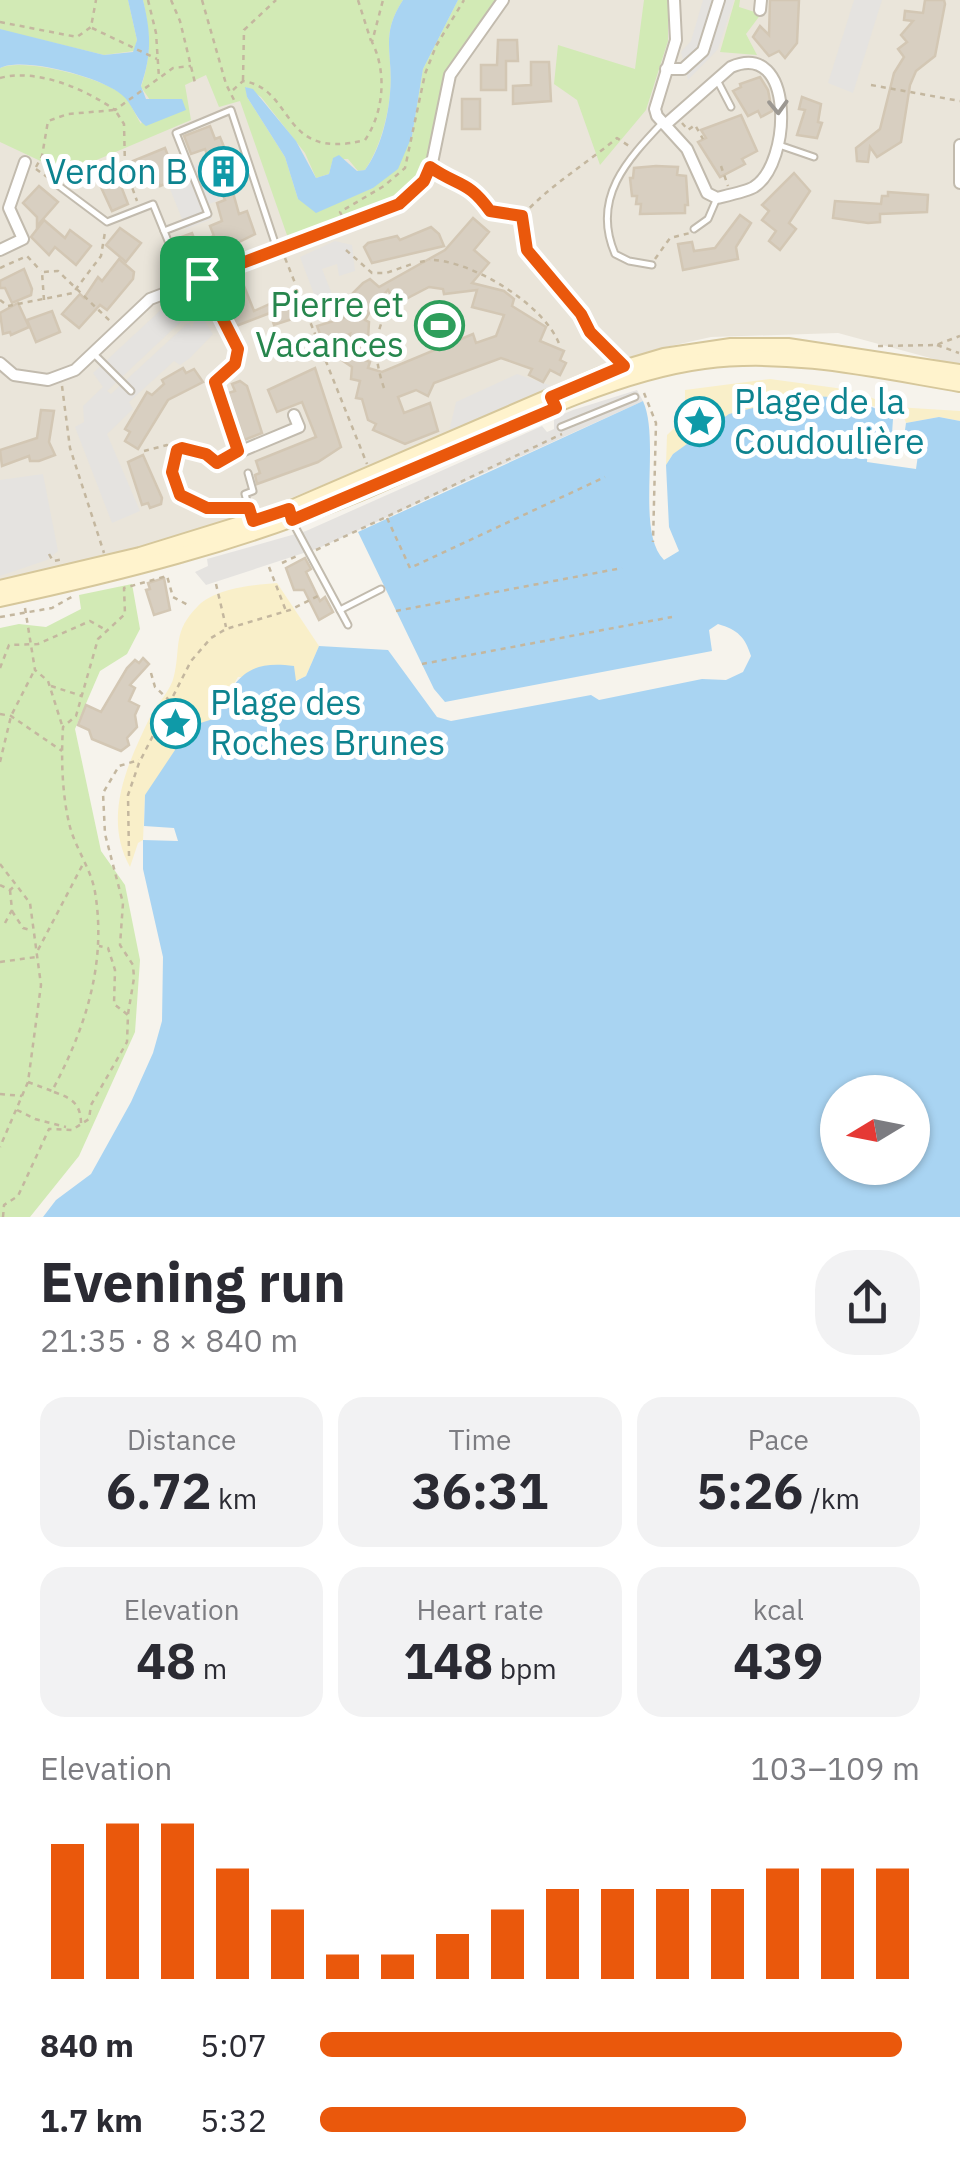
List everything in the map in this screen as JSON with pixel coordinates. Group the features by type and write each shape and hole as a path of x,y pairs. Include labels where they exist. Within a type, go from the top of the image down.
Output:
{"main road":[{"path":"0,599 161,562 291,514 551,402 624,366 696,350 762,345 821,349 960,372"},
{"path":"0,588 108,564 251,515 291,514 455,436 626,378 702,361 810,360 960,384"}],"street":[{"path":"0,363 14,374 48,380 75,370 150,300 399,204 424,181 430,167 450,75 503,0"},
{"path":"664,124 739,64 772,72 778,91 780,145 774,163 751,189 717,198 707,192 686,149 664,124 656,112 655,101 676,40 674,0"},
{"path":"666,69 683,69 703,51 719,0"},
{"path":"960,144 960,183"},
{"path":"0,250 23,239 9,208 30,165"},
{"path":"202,278 238,349 235,364 215,382 238,451 299,427 294,415"}],"lane":[{"path":"717,80 731,107"},
{"path":"164,231 208,214 176,133 231,110 279,248"},
{"path":"652,265 615,254 607,217 609,196 618,174 664,124"},
{"path":"780,145 814,157"},
{"path":"59,186 107,222 153,204 197,312"},
{"path":"694,229 708,219 717,198"},
{"path":"94,353 131,391"},
{"path":"561,426 635,396"},
{"path":"248,473 253,492 245,494 251,515"},
{"path":"291,514 298,538 312,552 348,625"},
{"path":"340,610 381,589"}],"path":[{"path":"0,22 77,37 91,27 96,0"},
{"path":"148,0 159,79"},
{"path":"171,0 195,83"},
{"path":"232,91 243,81 244,30 276,0"},
{"path":"243,81 256,83 304,136 323,145 365,140 375,125 382,82 380,59 358,0"},
{"path":"372,42 384,0"},
{"path":"344,223 340,212 384,186 405,168 425,74 436,46 464,0"},
{"path":"91,27 159,60"},
{"path":"59,186 30,165 42,156 48,121 68,114 117,109 173,68 191,66"},
{"path":"0,78 65,83 117,109 124,124 124,167"},
{"path":"871,85 960,101"},
{"path":"676,116 688,130 695,126 703,139"},
{"path":"522,216 540,196 570,178 616,138 636,151"},
{"path":"721,166 731,192"},
{"path":"430,167 448,179 474,188 490,211 522,216"},
{"path":"129,179 140,209"},
{"path":"522,216 527,250 581,314 590,332 624,366"},
{"path":"0,300 8,306 44,302 73,293 101,256 107,222"},
{"path":"652,265 670,238 687,236 694,229"},
{"path":"279,248 302,298"},
{"path":"346,250 372,273 432,260 506,286 553,326 560,346"},
{"path":"0,268 28,256 42,272 44,302"},
{"path":"42,272 58,271 118,328"},
{"path":"384,388 374,357 380,322 394,299"},
{"path":"307,314 371,475"},
{"path":"870,347 936,345 960,336"},
{"path":"936,345 959,354"},
{"path":"61,375 70,448 108,564"},
{"path":"635,396 646,392 656,423 653,542"},
{"path":"282,563 576,428 574,421"},
{"path":"144,451 166,445 206,454 217,463 238,451"},
{"path":"166,445 173,456 172,472 180,495 207,508 251,515"},
{"path":"173,456 182,448"},
{"path":"387,518 410,568 606,477"},
{"path":"269,567 286,612"},
{"path":"396,611 622,568"},
{"path":"63,727 76,716 98,638 125,614 124,588 167,576 174,597 188,605"},
{"path":"216,584 226,629"},
{"path":"130,856 128,795 141,760 191,661 210,638 226,629 286,612 330,590"},
{"path":"68,605 73,597"},
{"path":"422,664 672,617"},
{"path":"26,618 35,670 50,685 83,696"},
{"path":"0,668 7,646 31,645 90,621 107,631"},
{"path":"0,762 11,716 35,670"},
{"path":"151,673 155,687 171,701"},
{"path":"50,685 63,727 70,826 94,890 98,946 92,1000 78,1042 52,1091"},
{"path":"0,714 11,716 62,751"},
{"path":"4,1217 4,1205 18,1196 50,1129 72,1130 89,1119 92,1105 127,1042 133,965 122,952 123,903 105,834 103,793 119,766 141,760"},
{"path":"37,954 84,862"},
{"path":"0,864 30,902 41,985 28,1082 0,1147"},
{"path":"10,890 17,884"},
{"path":"0,886 10,890"},
{"path":"10,890 12,910 24,928 33,930"},
{"path":"5,924 12,910"},
{"path":"98,946 108,948 115,970 114,1004 128,1015"},
{"path":"0,962 37,954"},
{"path":"70,1038 78,1042"},
{"path":"28,1082 72,1099 78,1107 81,1125"},
{"path":"0,1094 22,1096"},
{"path":"16,1109 72,1130"}],"shaded area":[{"path":"0,0 960,0 960,366 838,333 711,337 657,349 247,516 112,556 0,580"},
{"path":"703,0 734,0 718,49 688,80 681,52 691,41"},
{"path":"854,0 882,0 853,93 828,83"},
{"path":"204,161 219,200 207,205 212,219 186,229 170,189 191,181 186,169"},
{"path":"335,241 352,245 355,271 339,276 337,264 322,269 333,297 317,302 300,257"},
{"path":"184,298 189,314 107,391 111,394 188,323 192,328 194,322 203,318 213,334 190,358 180,365 174,361 129,402 133,409 107,434 140,511 112,523 75,427 84,422 83,406 103,387 93,373 164,307"},
{"path":"517,374 552,386 448,436 456,402"},
{"path":"637,390 643,401 319,548 206,585 195,572 208,566 207,559 306,531 542,426 547,432 554,429 554,418"},
{"path":"43,474 58,551 47,560 0,576 0,480"}],"green space":[{"path":"0,0 128,0 137,40 134,51 104,55 5,31 0,29"},
{"path":"143,0 403,0 389,35 391,80 387,113 379,143 365,170 358,171 348,159 333,159 329,174 316,178 305,153 261,97 246,87 247,97 285,157 298,199 332,204 373,188 412,136 423,69 458,0 499,0 445,77 431,154 420,178 398,197 288,238 240,101 219,107 206,75 185,85 191,120 66,173 0,142 0,68 11,65 44,67 100,82 124,96 141,124 150,100 141,87 149,44"},
{"path":"644,0 668,0 668,41 646,110 600,165 577,100 554,84 558,45 635,69"},
{"path":"735,0 740,0 739,7 761,14 746,34 757,55 720,52"},
{"path":"132,584 140,629 127,654 100,671 75,729 101,851 125,885 140,960 135,1032 79,1156 30,1217 0,1217 0,628 19,624 46,627 81,609 79,595"}],"sand":[{"name":"Plage de la Coudoulière","path":"770,379 851,390 896,407 960,411 960,421 939,417 906,423 903,415 896,414 893,419 877,407 844,398 802,396 673,454 666,465 667,435 689,414 685,409 685,390"},
{"name":"Plage des Roches Brunes","path":"277,583 319,646 306,676 295,681 238,677 213,719 145,795 143,840 138,843 130,867 118,828 121,790 142,733 172,681 184,624 198,606 215,595 235,588"}],"water":[{"path":"128,0 143,0 146,12 149,53 141,86 146,99 182,99 186,110 146,126 122,95 98,81 43,67 0,68 0,29 104,55 133,52 137,40"},
{"path":"403,0 458,0 423,69 412,136 398,169 373,188 316,213 298,199 285,157 247,97 245,87 253,89 296,141 316,178 329,174 333,158 339,155 357,171 365,170 385,123 391,80 389,35"},
{"path":"802,396 861,403 893,419 891,448 868,448 867,462 916,469 918,455 902,451 906,423 939,417 960,421 960,1217 43,1217 56,1200 91,1174 153,1053 162,1021 163,957 143,869 143,840 178,841 174,828 144,826 145,795 191,726 213,719 228,693 252,669 294,666 296,681 306,676 319,646 388,650 437,717 451,721 591,695 599,700 702,679 726,680 743,672 751,656 746,644 736,632 718,624 709,630 712,651 445,702 434,689 358,532 643,401 650,439 651,529 664,560 679,551 669,527 666,465 673,454 729,414"}],"building":[{"path":"770,0 799,0 797,43 785,58 779,51 769,56 753,37 760,26 769,35"},
{"path":"925,0 944,0 945,4 935,56 916,71 910,85 901,142 877,157 870,147 868,162 857,161 856,148 880,129 894,73 904,57 898,49 907,42 901,35 913,21 904,20 905,11 923,13"},
{"path":"498,40 517,40 518,61 506,61 506,90 481,90 481,65 497,65"},
{"path":"531,62 549,62 551,101 513,104 513,86 531,85"},
{"path":"760,77 768,90 772,111 761,117 758,111 748,116 733,91"},
{"path":"802,97 821,104 818,122 822,123 817,138 797,135 805,110 799,109"},
{"path":"462,99 480,99 480,129 462,129"},
{"path":"741,115 757,151 742,159 745,164 720,177 698,142 706,138 701,130"},
{"path":"210,126 215,139 220,137 233,169 239,214 247,211 255,234 225,249 226,252 187,266 176,239 192,233 196,243 214,236 210,226 222,221 217,203 225,200 205,149 191,154 184,136"},
{"path":"165,148 177,179 160,186 154,170 149,169 119,181 128,204 112,211 93,170 108,164 111,170"},
{"path":"678,167 677,175 686,176 685,213 640,214 641,204 636,204 637,196 632,196 630,178 634,168"},
{"path":"794,173 810,191 789,223 796,229 780,250 769,241 776,231 762,220 769,211 762,205"},
{"path":"39,186 58,202 37,226 37,217 23,203"},
{"path":"888,192 928,195 927,212 880,214 880,222 868,223 833,218 835,201 881,204 882,196 888,196"},
{"path":"740,215 751,223 736,247 738,259 683,270 678,244 692,242 694,251 715,248"},
{"path":"473,218 489,232 474,250 489,263 472,283 504,291 514,299 512,306 546,327 540,341 564,351 560,360 566,363 560,375 550,370 543,382 529,375 532,369 501,358 434,383 428,396 416,390 398,397 404,413 430,403 438,431 405,444 373,430 376,424 368,420 362,399 356,398 360,381 351,379 352,367 343,361 350,334 324,345 317,326 347,317 356,298 352,294 363,283 370,279 379,287 445,250","holes":["429,287 443,289 444,294 477,290 472,307 504,315 496,336 476,343 473,334 382,372 368,368 370,362 365,360 371,340 369,322 365,320 388,290 396,304"]},
{"path":"44,220 65,238 70,230 91,246 76,265 55,247 49,255 31,237"},
{"path":"431,227 444,246 372,263 364,247 397,236 400,240"},
{"path":"120,228 141,243 126,262 106,245"},
{"path":"119,259 134,272 133,279 107,310 100,305 79,328 62,314 80,294 84,298 98,277 102,281"},
{"path":"24,269 31,295 12,303 5,288 0,288 0,281"},
{"path":"242,281 254,311 290,295 293,301 305,297 311,313 274,325 270,313 236,326 223,289"},
{"path":"18,303 29,327 11,335 3,334 0,313"},
{"path":"52,311 60,332 36,342 27,320"},
{"path":"183,368 186,373 194,369 203,382 168,400 138,449 125,441 130,432 125,429 147,392 152,395 164,384 162,380"},
{"path":"315,368 341,447 318,462 257,484 255,475 260,473 256,461 316,437 302,402 277,412 268,390"},
{"path":"240,381 247,386 262,433 244,440 228,393 235,391 232,384"},
{"path":"41,410 54,411 49,442 55,455 39,461 30,461 29,456 2,466 0,450 37,438"},
{"path":"143,455 162,498 161,504 150,508 148,503 142,505 128,462"},
{"path":"305,558 311,569 306,572 320,601 325,597 333,612 319,620 304,590 294,590 286,568"},
{"path":"164,578 170,610 154,615 146,590 150,589 148,583"},
{"path":"143,658 149,664 130,685 135,688 129,701 139,706 135,715 137,727 127,738 129,745 121,751 92,739 89,730 78,725 86,705 101,712 127,668"}],"place":[{"name":"Verdon B","path":"223,172"},
{"name":"Pierre et Vacances","path":"439,325"},
{"name":"Plage de la Coudoulière","path":"699,422"},
{"name":"Plage des Roches Brunes","path":"175,723"}],"route":[{"path":"430,167 448,179 474,188 490,211 522,216 527,250 581,314 590,332 624,366 551,397 556,408 350,497 292,520 289,509 253,521 249,508 207,508 180,495 174,486 173,456 177,450 206,454 217,463 238,451 215,382 235,364 238,349 202,278 399,204 424,181 430,167"}]}
